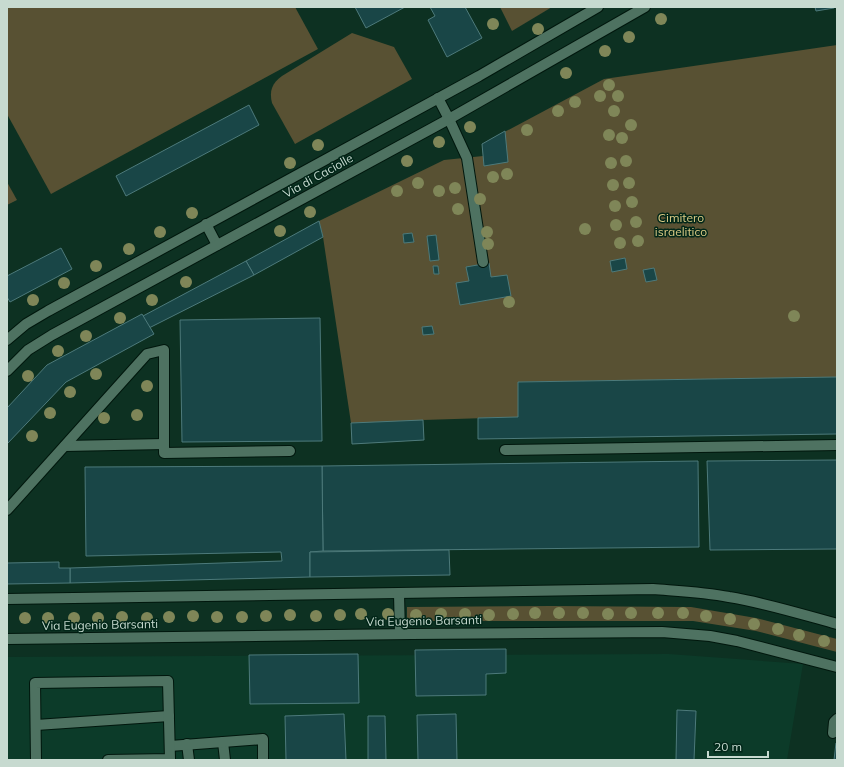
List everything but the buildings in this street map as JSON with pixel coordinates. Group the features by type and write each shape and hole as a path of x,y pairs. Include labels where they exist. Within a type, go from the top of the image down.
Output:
{"street":[{"name":"Via di Caciolle","path":"7,340 26,324 48,311 479,76 598,7"},
{"name":"Via di Caciolle","path":"9,366 28,350 42,341 449,119 645,7"},
{"path":"438,98 467,158 483,262"},
{"path":"206,224 217,245"},
{"path":"7,510 147,354 164,350 164,453 290,451"},
{"path":"65,446 164,444"},
{"path":"505,450 837,445"},
{"path":"7,599 652,589 728,596 762,603 837,624"},
{"path":"399,594 400,634"},
{"name":"Via Eugenio Barsanti","path":"7,639 400,634 677,633 710,636 737,641 837,668"},
{"path":"36,760 35,684 168,681 170,759 108,760"},
{"path":"36,725 169,716"},
{"path":"833,733 834,722 837,719"},
{"path":"170,746 263,739 263,760"},
{"path":"223,742 225,760"},
{"path":"188,744 189,760"}],"shaded area":[{"path":"669,654 803,664 787,760 7,760 7,657"}],"green space":[{"path":"7,7 295,7 318,49 51,194 7,114"},
{"path":"500,7 552,7 512,31"},
{"path":"352,33 394,47 412,79 295,144 272,103 271,91 274,84 282,76"},
{"name":"Cimitero israelitico","path":"837,45 837,377 518,382 518,417 423,420 424,440 352,444 351,423 323,237 319,221 444,160 483,156 482,144 604,79"},
{"path":"7,182 17,200 7,205"},
{"path":"407,607 691,607 756,618 837,639 837,652 756,631 693,621 407,621"}]}
